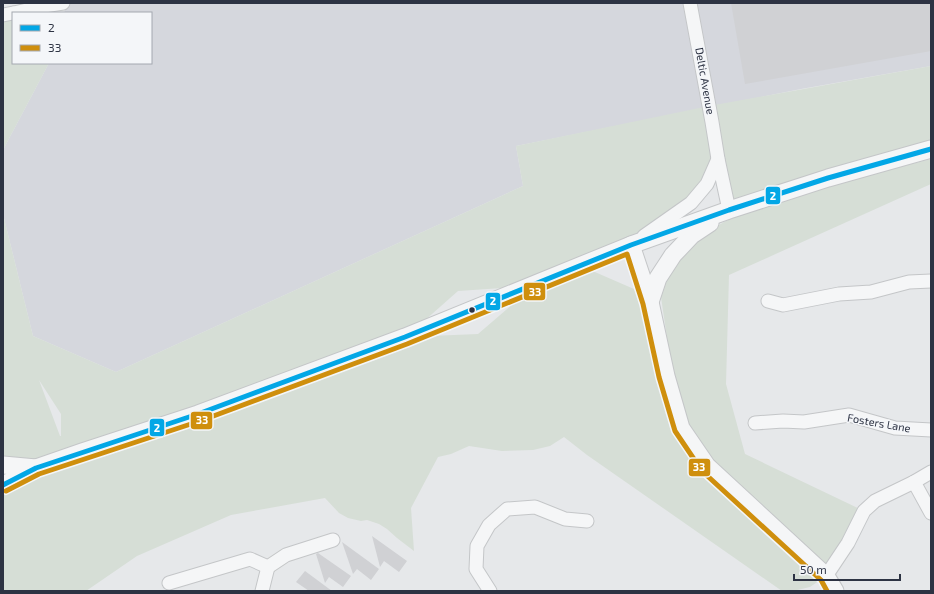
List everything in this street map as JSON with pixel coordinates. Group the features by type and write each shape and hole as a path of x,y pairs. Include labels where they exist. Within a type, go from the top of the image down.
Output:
{"street":[{"path":"29,3 44,6"},
{"path":"18,12 63,3"},
{"name":"Deltic Avenue","path":"690,3 718,159 729,210"},
{"path":"3,485 39,467 198,414 405,338 580,266 729,210 828,178 931,149"},
{"path":"631,246 691,203 707,184 718,159"},
{"path":"650,302 658,278 673,255 692,235 729,210"},
{"path":"631,246 650,302 666,376 681,428 707,466 826,576 835,591"},
{"path":"768,301 783,305 839,294 871,292 909,282 931,281"},
{"name":"Fosters Lane","path":"755,424 782,421 804,422 849,415 895,428 931,430"},
{"path":"3,465 39,467"},
{"path":"826,576 848,543 864,511 875,501 931,472"},
{"path":"914,482 931,513"},
{"path":"490,591 476,568 477,546 489,525 507,509 535,507 565,519 587,521"},
{"path":"262,591 268,567 286,555 333,540"},
{"path":"169,583 250,559 268,567"}],"shaded area":[{"path":"63,3 931,3 931,66 801,89 516,146 523,186 116,372 33,336 3,214 3,150 48,64 152,64 152,12 65,12"},
{"path":"12,13 12,64 48,64 3,150 3,15"},
{"path":"931,66 931,149 729,210 718,160 707,184 631,245 581,266 634,289 644,312 658,380 680,426 661,297 662,284 691,242 724,222 739,215 854,179 931,159 931,184 729,275 726,384 745,454 864,511 826,576 810,587 793,591 782,591 587,455 564,437 550,446 533,450 502,451 469,446 451,454 438,457 411,508 414,551 379,524 367,520 361,521 348,518 339,513 325,498 231,515 137,556 86,591 3,591 3,485 36,468 3,465 3,214 33,336 116,372 523,186 516,146 709,106","holes":["534,286 478,334 406,337 458,291","39,380 61,414 61,436 60,436"]}],"building":[{"path":"731,3 931,3 931,51 745,84"},
{"path":"372,536 407,561 399,572 384,561 380,567"},
{"path":"342,542 379,569 371,580 357,569 353,574"},
{"path":"318,553 351,576 343,587 329,577 325,583 316,554"},
{"path":"305,571 332,591 309,591 296,582"}],"transit line":[{"name":"2","path":"3,485 36,468 198,414 405,337 631,245 729,210 828,178 931,149"},
{"name":"33","path":"6,491 39,474 200,421 407,344 627,254 643,304 659,377 675,431 702,471 821,580 827,591"}]}
